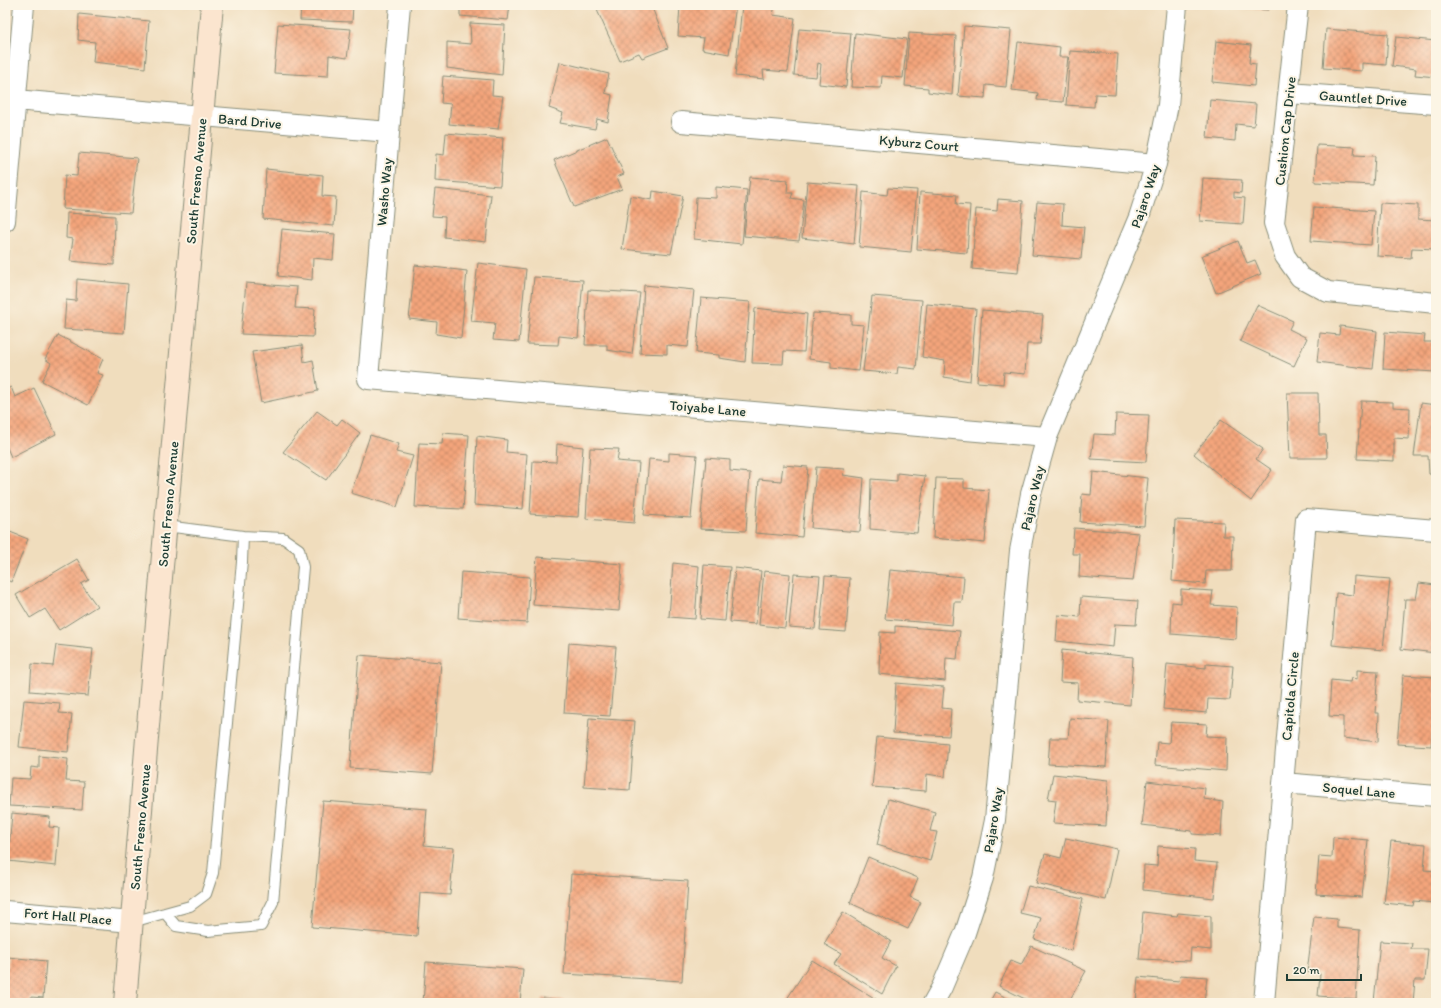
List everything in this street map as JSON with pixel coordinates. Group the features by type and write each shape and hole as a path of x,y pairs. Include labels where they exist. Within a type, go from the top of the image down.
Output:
{"street":[{"path":"5,221 24,5"},
{"name":"South Fresno Avenue","path":"125,1003 212,5"},
{"name":"Washo Way","path":"368,379 400,5"},
{"name":"Pajaro Way","path":"933,1003 942,987 965,933 983,878 995,820 1020,551 1031,494 1047,437 1139,217 1156,164 1168,105 1177,5"},
{"name":"Cushion Cap Drive","path":"1298,5 1274,223 1285,256 1300,277 1328,292 1436,304"},
{"name":"Gauntlet Drive","path":"1289,93 1436,104"},
{"name":"Bard Drive","path":"15,100 390,132"},
{"name":"Kyburz Court","path":"681,122 1156,164"},
{"name":"Toiyabe Lane","path":"368,379 1047,437"},
{"name":"Capitola Circle","path":"1264,1003 1306,519 1436,530"},
{"name":"Soquel Lane","path":"1283,783 1436,796"},
{"name":"Fort Hall Place","path":"5,911 132,922"}],"lane":[{"path":"165,913 176,926 208,931 261,926 274,902 303,567 299,549 283,538 243,536 166,526"},
{"path":"132,922 190,906 206,894 213,873 242,562 243,536"}],"building":[{"path":"134,5 134,9 103,6"},
{"path":"301,5 353,5 352,22 300,20"},
{"path":"460,5 510,5 508,20 460,16"},
{"path":"610,5 651,5 668,48 642,58 639,53 620,61 597,10"},
{"path":"680,5 736,5 729,54 702,49 704,38 678,36"},
{"path":"742,5 775,5 773,15 795,18 788,72 763,70 764,79 735,76"},
{"path":"1222,5 1269,5 1269,10 1222,7"},
{"path":"79,14 149,21 145,68 93,62 95,42 78,40"},
{"path":"470,23 505,25 502,75 447,68 447,42 471,44"},
{"path":"278,24 351,29 347,58 329,55 328,76 274,73"},
{"path":"964,26 1011,30 1006,87 986,85 985,98 958,96"},
{"path":"799,29 851,33 846,87 819,84 821,64 818,63 816,77 794,75"},
{"path":"1326,29 1388,34 1386,65 1362,63 1362,71 1323,68"},
{"path":"855,33 907,39 903,78 882,76 881,88 851,87"},
{"path":"909,33 956,36 952,95 928,92 928,88 905,86"},
{"path":"1396,37 1436,41 1436,77 1415,75 1416,69 1392,66"},
{"path":"1216,41 1251,45 1249,63 1256,64 1254,86 1212,82"},
{"path":"1018,42 1060,47 1059,57 1068,57 1063,102 1037,100 1038,93 1012,90"},
{"path":"1070,51 1118,54 1115,95 1095,94 1094,107 1066,105"},
{"path":"560,62 609,74 605,93 612,95 608,122 597,119 595,129 560,123 563,113 549,108"},
{"path":"443,76 493,80 492,95 503,96 498,129 449,124 451,104 441,103"},
{"path":"1210,100 1256,104 1254,126 1236,124 1235,141 1207,138"},
{"path":"446,133 503,138 500,186 435,181 436,154 444,155"},
{"path":"607,137 624,174 617,177 622,189 574,207 554,160"},
{"path":"1317,145 1355,147 1354,155 1375,156 1373,185 1315,182"},
{"path":"79,153 137,158 131,213 63,209 65,175 77,176"},
{"path":"266,169 323,175 322,196 336,197 334,226 263,219"},
{"path":"750,177 788,180 787,193 793,193 791,198 804,200 799,241 744,236"},
{"path":"1203,178 1242,180 1241,193 1234,192 1234,197 1245,198 1243,224 1200,221"},
{"path":"807,182 859,186 854,244 802,238"},
{"path":"716,187 747,190 742,244 694,239 696,197 716,198"},
{"path":"888,188 917,190 911,252 859,247 863,192 887,195"},
{"path":"435,189 491,195 486,242 444,237 445,217 432,216"},
{"path":"653,191 683,196 671,254 622,249 630,196 652,200"},
{"path":"920,192 957,195 956,204 970,205 967,253 917,249"},
{"path":"998,199 1023,201 1018,273 972,269 976,209 997,211"},
{"path":"1037,202 1063,204 1062,225 1084,227 1081,259 1032,255"},
{"path":"1380,203 1418,205 1418,219 1436,220 1436,249 1412,248 1411,258 1377,256"},
{"path":"1314,207 1374,211 1371,245 1311,241"},
{"path":"67,213 115,216 114,265 70,261 73,239 66,238"},
{"path":"282,229 335,234 333,260 313,258 312,280 278,276"},
{"path":"1238,241 1247,263 1255,260 1261,274 1216,293 1201,256"},
{"path":"478,263 526,269 519,342 493,340 495,323 471,321"},
{"path":"415,265 467,271 461,338 436,334 437,322 409,319"},
{"path":"534,277 583,280 578,338 559,336 558,345 527,344"},
{"path":"77,279 128,284 124,333 64,329 66,300 76,301"},
{"path":"246,283 297,287 295,308 315,309 313,337 241,334"},
{"path":"644,285 694,290 688,347 667,345 667,354 640,353"},
{"path":"588,290 640,293 632,354 607,350 607,345 585,345"},
{"path":"872,296 922,300 916,369 898,367 897,374 863,371"},
{"path":"701,298 750,302 745,362 719,358 719,355 696,353"},
{"path":"927,304 976,309 970,381 944,377 945,361 922,357"},
{"path":"1257,305 1293,321 1289,329 1307,338 1294,366 1240,341"},
{"path":"755,308 807,314 804,352 784,351 783,364 752,363"},
{"path":"982,310 1043,315 1040,344 1027,344 1025,374 1004,372 1003,384 977,382"},
{"path":"813,313 851,315 851,324 864,325 859,371 831,368 831,362 809,359"},
{"path":"1340,326 1377,331 1373,369 1317,362 1320,333 1339,335"},
{"path":"1385,332 1425,335 1424,342 1436,342 1436,372 1383,369"},
{"path":"58,335 103,359 97,373 103,375 88,405 42,381 51,363 45,359"},
{"path":"302,345 304,362 313,360 318,391 261,403 252,352"},
{"path":"11,387 15,397 34,388 56,434 11,457 5,443 5,390"},
{"path":"1287,393 1318,393 1319,435 1326,435 1327,458 1290,458"},
{"path":"1361,401 1393,402 1393,407 1410,408 1409,439 1394,438 1394,461 1357,459"},
{"path":"1421,403 1436,405 1436,475 1429,474 1428,456 1414,456"},
{"path":"317,411 337,425 342,419 360,433 326,480 283,452"},
{"path":"1116,414 1149,415 1146,462 1091,459 1094,434 1115,435"},
{"path":"1221,420 1263,449 1256,459 1272,470 1251,501 1194,454"},
{"path":"443,433 469,435 463,509 415,507 419,443 442,444"},
{"path":"370,435 399,444 396,452 413,456 397,507 351,493"},
{"path":"477,436 507,440 506,452 527,454 523,509 474,505"},
{"path":"557,444 583,447 578,517 530,514 533,461 556,462"},
{"path":"590,448 619,449 617,461 639,463 634,523 586,519"},
{"path":"669,453 697,455 691,518 644,515 649,459 669,461"},
{"path":"706,458 730,460 730,471 750,473 746,531 700,529"},
{"path":"783,465 808,467 802,537 755,533 759,479 781,481"},
{"path":"816,467 844,469 843,475 864,478 860,532 811,528"},
{"path":"1093,472 1148,478 1144,526 1080,522 1082,494 1091,495"},
{"path":"897,473 925,476 917,533 870,529 871,479 897,481"},
{"path":"936,478 964,479 964,488 989,490 985,543 933,538"},
{"path":"1175,520 1224,522 1223,536 1233,536 1232,571 1206,571 1205,584 1172,581"},
{"path":"1074,528 1139,533 1133,581 1079,577 1080,554 1072,554"},
{"path":"5,530 28,539 11,582 5,579"},
{"path":"537,557 622,564 619,611 533,605"},
{"path":"77,559 89,580 81,584 97,606 59,630 45,609 30,618 16,595"},
{"path":"673,563 699,566 695,619 669,617"},
{"path":"704,565 730,567 725,621 700,619"},
{"path":"735,568 761,571 756,624 730,622"},
{"path":"890,570 964,577 962,602 954,602 952,625 885,619"},
{"path":"764,571 790,574 785,628 759,625"},
{"path":"461,572 530,577 527,623 458,618"},
{"path":"794,574 820,576 815,629 789,627"},
{"path":"825,576 850,578 846,632 820,630"},
{"path":"1354,576 1390,579 1383,650 1332,645 1336,593 1353,595"},
{"path":"1419,583 1436,585 1436,653 1401,649 1405,599 1416,599"},
{"path":"1181,589 1213,591 1211,605 1237,607 1236,639 1171,634 1172,602 1181,603"},
{"path":"1081,597 1138,601 1136,625 1115,624 1113,647 1056,641 1058,615 1080,617"},
{"path":"895,626 960,631 957,659 946,658 945,681 879,674 880,632 895,633"},
{"path":"569,643 616,647 610,716 564,713"},
{"path":"56,645 93,649 88,696 30,691 32,664 53,666"},
{"path":"1062,650 1133,657 1130,705 1077,700 1078,683 1060,682"},
{"path":"359,655 441,662 432,774 350,768"},
{"path":"1167,664 1206,668 1206,664 1233,666 1230,700 1208,699 1207,713 1163,709"},
{"path":"1357,670 1378,671 1375,713 1379,713 1378,742 1343,738 1343,717 1329,716 1331,680 1350,682 1351,678 1357,679"},
{"path":"1403,675 1436,677 1436,727 1433,727 1431,746 1397,744"},
{"path":"896,683 944,687 942,708 951,709 949,736 893,733"},
{"path":"24,700 60,703 59,713 72,714 68,752 19,747"},
{"path":"589,718 635,721 630,790 584,787"},
{"path":"1070,718 1109,721 1106,767 1048,764 1050,738 1068,738"},
{"path":"1171,722 1207,724 1206,736 1227,737 1226,771 1155,765 1157,742 1169,743"},
{"path":"877,737 948,744 945,777 927,774 926,791 872,787"},
{"path":"39,756 68,759 66,781 84,782 82,810 9,806 11,778 30,779 31,767 39,768"},
{"path":"1053,774 1108,780 1106,826 1053,823 1056,800 1048,799"},
{"path":"1147,781 1205,788 1204,799 1223,802 1221,836 1192,834 1192,831 1142,825"},
{"path":"888,799 935,812 930,831 937,832 930,861 877,845"},
{"path":"323,801 427,809 424,845 454,848 450,895 420,893 417,936 312,927"},
{"path":"12,813 50,817 49,827 59,828 56,866 8,861"},
{"path":"1333,837 1368,840 1362,897 1316,894 1319,856 1332,857"},
{"path":"1066,838 1117,849 1106,900 1036,883 1045,854 1061,858"},
{"path":"1391,841 1426,844 1424,870 1436,871 1434,903 1414,901 1413,906 1384,903"},
{"path":"1158,846 1195,849 1194,861 1217,863 1214,898 1143,890 1144,865 1157,866"},
{"path":"868,857 918,878 910,897 921,902 908,929 850,903"},
{"path":"571,874 688,881 682,981 564,974"},
{"path":"1028,886 1083,899 1071,951 1034,939 1041,918 1020,913"},
{"path":"843,912 891,941 882,958 896,966 882,994 834,964 841,954 824,944"},
{"path":"1143,912 1177,916 1178,913 1211,916 1211,950 1191,948 1190,961 1139,959"},
{"path":"1314,917 1337,919 1337,928 1360,930 1356,999 1318,996 1320,974 1307,972"},
{"path":"1380,941 1412,943 1411,949 1428,949 1425,980 1415,980 1413,1003 1374,1002"},
{"path":"1031,946 1086,971 1068,1003 1033,1003 999,986 1011,961 1021,965"},
{"path":"8,957 46,961 43,998 31,997 30,1003 5,1003 5,967 8,967"},
{"path":"812,960 876,999 874,1003 785,1002"},
{"path":"426,962 523,969 520,1003 423,1003"},
{"path":"1180,975 1207,977 1204,1003 1136,1003 1138,977 1179,981"},
{"path":"995,992 1017,1003 989,1003"},
{"path":"543,998 573,1001 573,1003 542,1003"}]}
